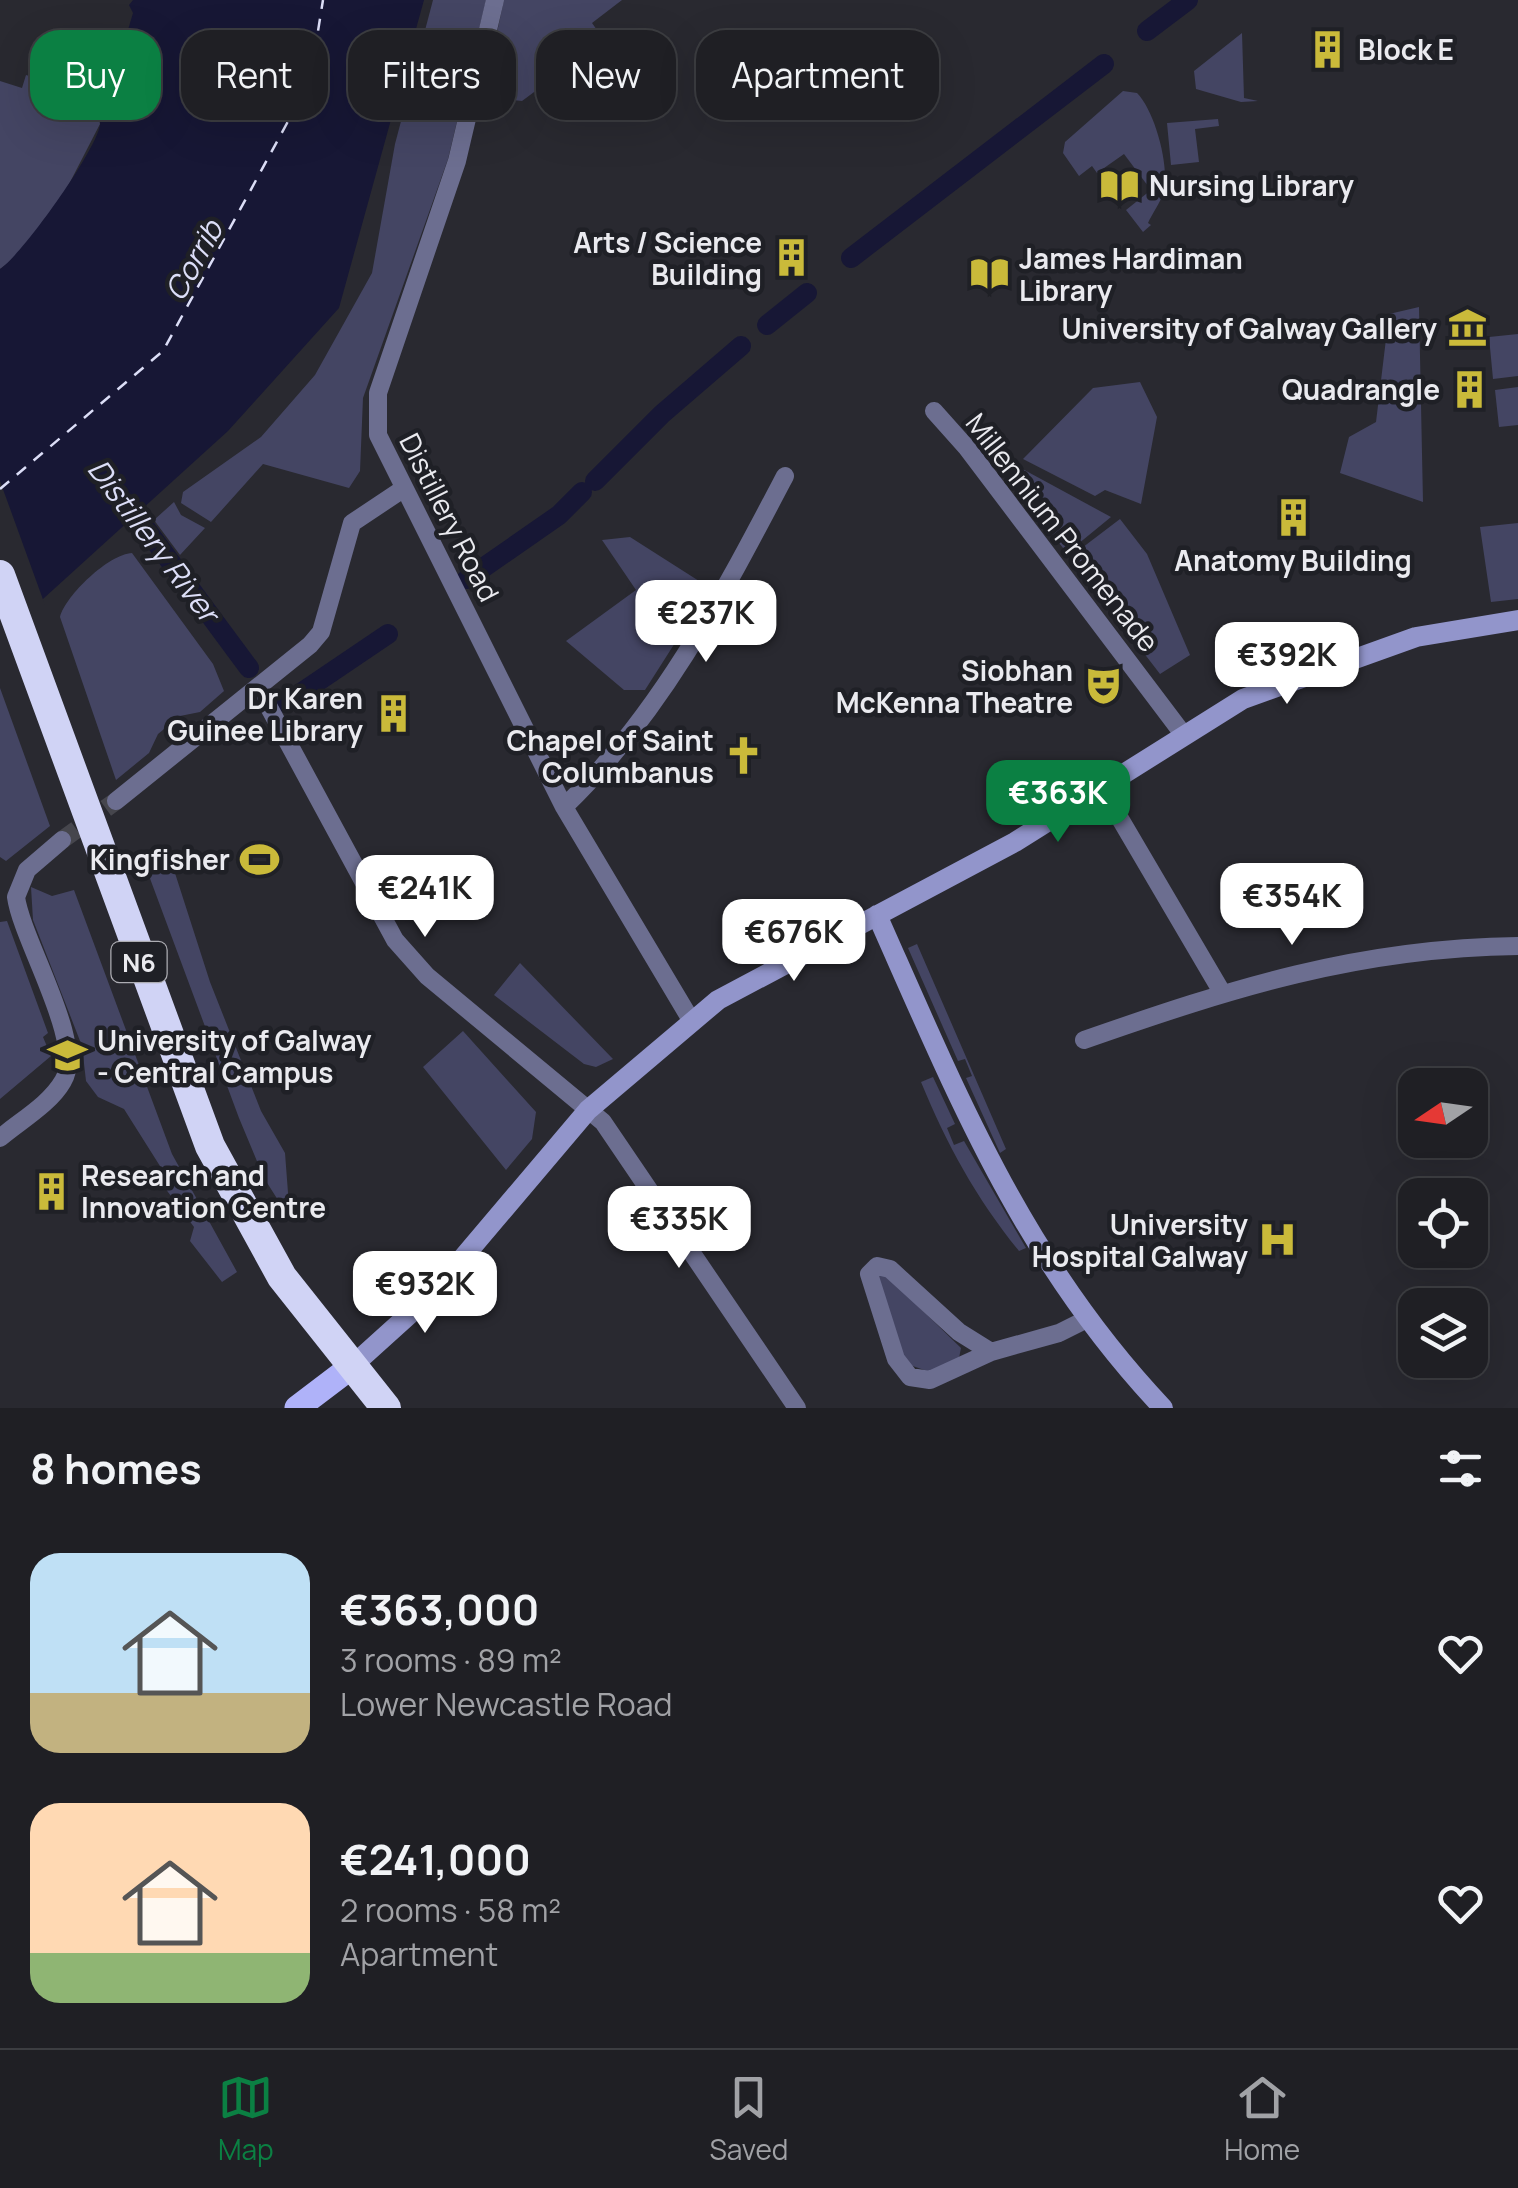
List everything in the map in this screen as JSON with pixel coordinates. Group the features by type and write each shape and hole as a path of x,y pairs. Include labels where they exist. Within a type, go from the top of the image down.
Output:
{"highway":[{"name":"N6","path":"0,575 210,1146 282,1277 386,1408"}],"main road":[{"path":"297,1408 351,1367 433,1294 588,1110 690,1020 780,964 989,857 1243,700 1349,657 1416,637 1518,620"},
{"path":"877,914 974,1136 1086,1320 1163,1408"}],"street":[{"name":"Distillery Road","path":"495,0 458,161 376,407 378,435 564,807 690,1020"},
{"name":"Millennium Promenade","path":"934,411 967,448 1183,734"},
{"path":"564,807 650,710 731,578 785,476"},
{"path":"116,800 321,632 352,523 403,488"},
{"path":"258,687 395,940 427,976 588,1110 629,1156 797,1408"},
{"path":"1102,788 1223,994"},
{"path":"0,1138 62,1084 70,1061 16,896 27,870 62,840"},
{"path":"1084,1040 1282,975 1379,955 1518,946"},
{"path":"991,1352 959,1332 890,1269 877,1266 869,1274 896,1359 910,1377 930,1380 991,1352 1058,1333 1086,1320"}],"shaded area":[{"path":"433,0 486,0 479,30 425,30"},
{"path":"504,0 622,0 592,23 597,30 536,30 536,91 522,101 516,100 516,30 498,30"},
{"path":"1242,33 1244,98 1258,101 1241,102 1196,89 1194,71"},
{"path":"26,75 30,76 30,120 99,120 100,124 67,188 20,254 0,269 0,81 22,88"},
{"path":"1123,91 1137,93 1144,101 1155,126 1165,170 1163,194 1148,223 1151,225 1143,232 1126,210 1151,190 1124,154 1097,173 1092,166 1079,176 1063,153 1065,142"},
{"path":"1218,119 1219,126 1195,129 1199,162 1171,165 1167,123"},
{"path":"401,120 457,120 448,159 363,398 360,471 349,488 263,464 211,522 181,503 183,492 261,437 315,375 372,273"},
{"path":"1419,307 1423,502 1340,473 1349,437 1376,422 1389,314"},
{"path":"1518,334 1518,376 1493,379 1489,337"},
{"path":"1140,382 1157,417 1141,504 1105,490 1095,496 1023,459 1093,388"},
{"path":"1518,387 1518,425 1499,427 1495,390"},
{"path":"1017,466 1111,517 1067,553 999,467"},
{"path":"174,502 181,515 205,528 180,555 154,520"},
{"path":"1120,519 1147,554 1190,655 1160,674 1070,557"},
{"path":"1518,523 1518,599 1491,602 1480,527"},
{"path":"630,537 710,588 645,690 624,690 566,641 636,590 602,540"},
{"path":"132,553 213,664 224,691 200,712 180,716 158,734 149,753 116,780 60,617 90,577 112,560"},
{"path":"0,688 50,826 6,861 0,857"},
{"path":"153,858 174,870 210,982 261,1111 285,1153 290,1219 264,1178 239,1118 145,865"},
{"path":"31,887 52,896 74,890 172,1154 237,1272 222,1282 190,1241 194,1227 162,1184 165,1174 124,1109 98,1097 86,1081 82,1046 33,920"},
{"path":"7,921 48,1033 43,1037 51,1056 0,1099 0,922"},
{"path":"917,944 1006,1149 1000,1153 966,1078 972,1076 965,1059 958,1061 908,948"},
{"path":"520,963 613,1059 596,1067 584,1064 494,995"},
{"path":"463,1031 536,1112 532,1139 506,1170 423,1067"},
{"path":"933,1077 955,1124 947,1128 954,1145 964,1141 1026,1248 1019,1251 1004,1231 952,1149 921,1082"},
{"path":"881,1270 961,1348 959,1358 930,1372 904,1363 872,1279"}],"water":[{"name":"Corrib","path":"133,0 424,0 416,30 348,30 348,120 391,120 339,308 228,431 0,638 0,269 40,224 72,178 95,138 99,120 161,120 161,30 128,30 133,13 129,5"}],"pier":[{"path":"0,481 45,605 0,643"}],"waterway":[{"name":"Distillery River","path":"1147,31 1188,0"},
{"name":"Distillery River","path":"851,258 1104,64"},
{"name":"Distillery River","path":"767,325 807,293"},
{"name":"Distillery River","path":"595,481 662,414 741,346"},
{"name":"Distillery River","path":"467,579 559,515 582,492"},
{"name":"Distillery River","path":"121,495 249,668"},
{"name":"Distillery River","path":"286,703 388,634"}],"ferry route":[{"path":"0,489 163,351 310,81 323,0"}],"tunnel":[{"path":"62,840 116,801"}],"place":[{"name":"Block E","path":"1328,49"},
{"name":"Nursing Library","path":"1119,185"},
{"name":"Arts / Science Building","path":"792,258"},
{"name":"James Hardiman Library","path":"989,274"},
{"name":"University of Galway Gallery","path":"1467,328"},
{"name":"Quadrangle","path":"1470,389"},
{"name":"Anatomy Building","path":"1293,517"},
{"name":"Siobhan McKenna Theatre","path":"1103,686"},
{"name":"Dr Karen Guinee Library","path":"393,714"},
{"name":"Chapel of Saint Columbanus","path":"744,756"},
{"name":"Kingfisher","path":"260,859"},
{"name":"University of Galway - Central Campus","path":"67,1056"},
{"name":"Research and Innovation Centre","path":"51,1191"},
{"name":"University Hospital Galway","path":"1278,1240"}]}
